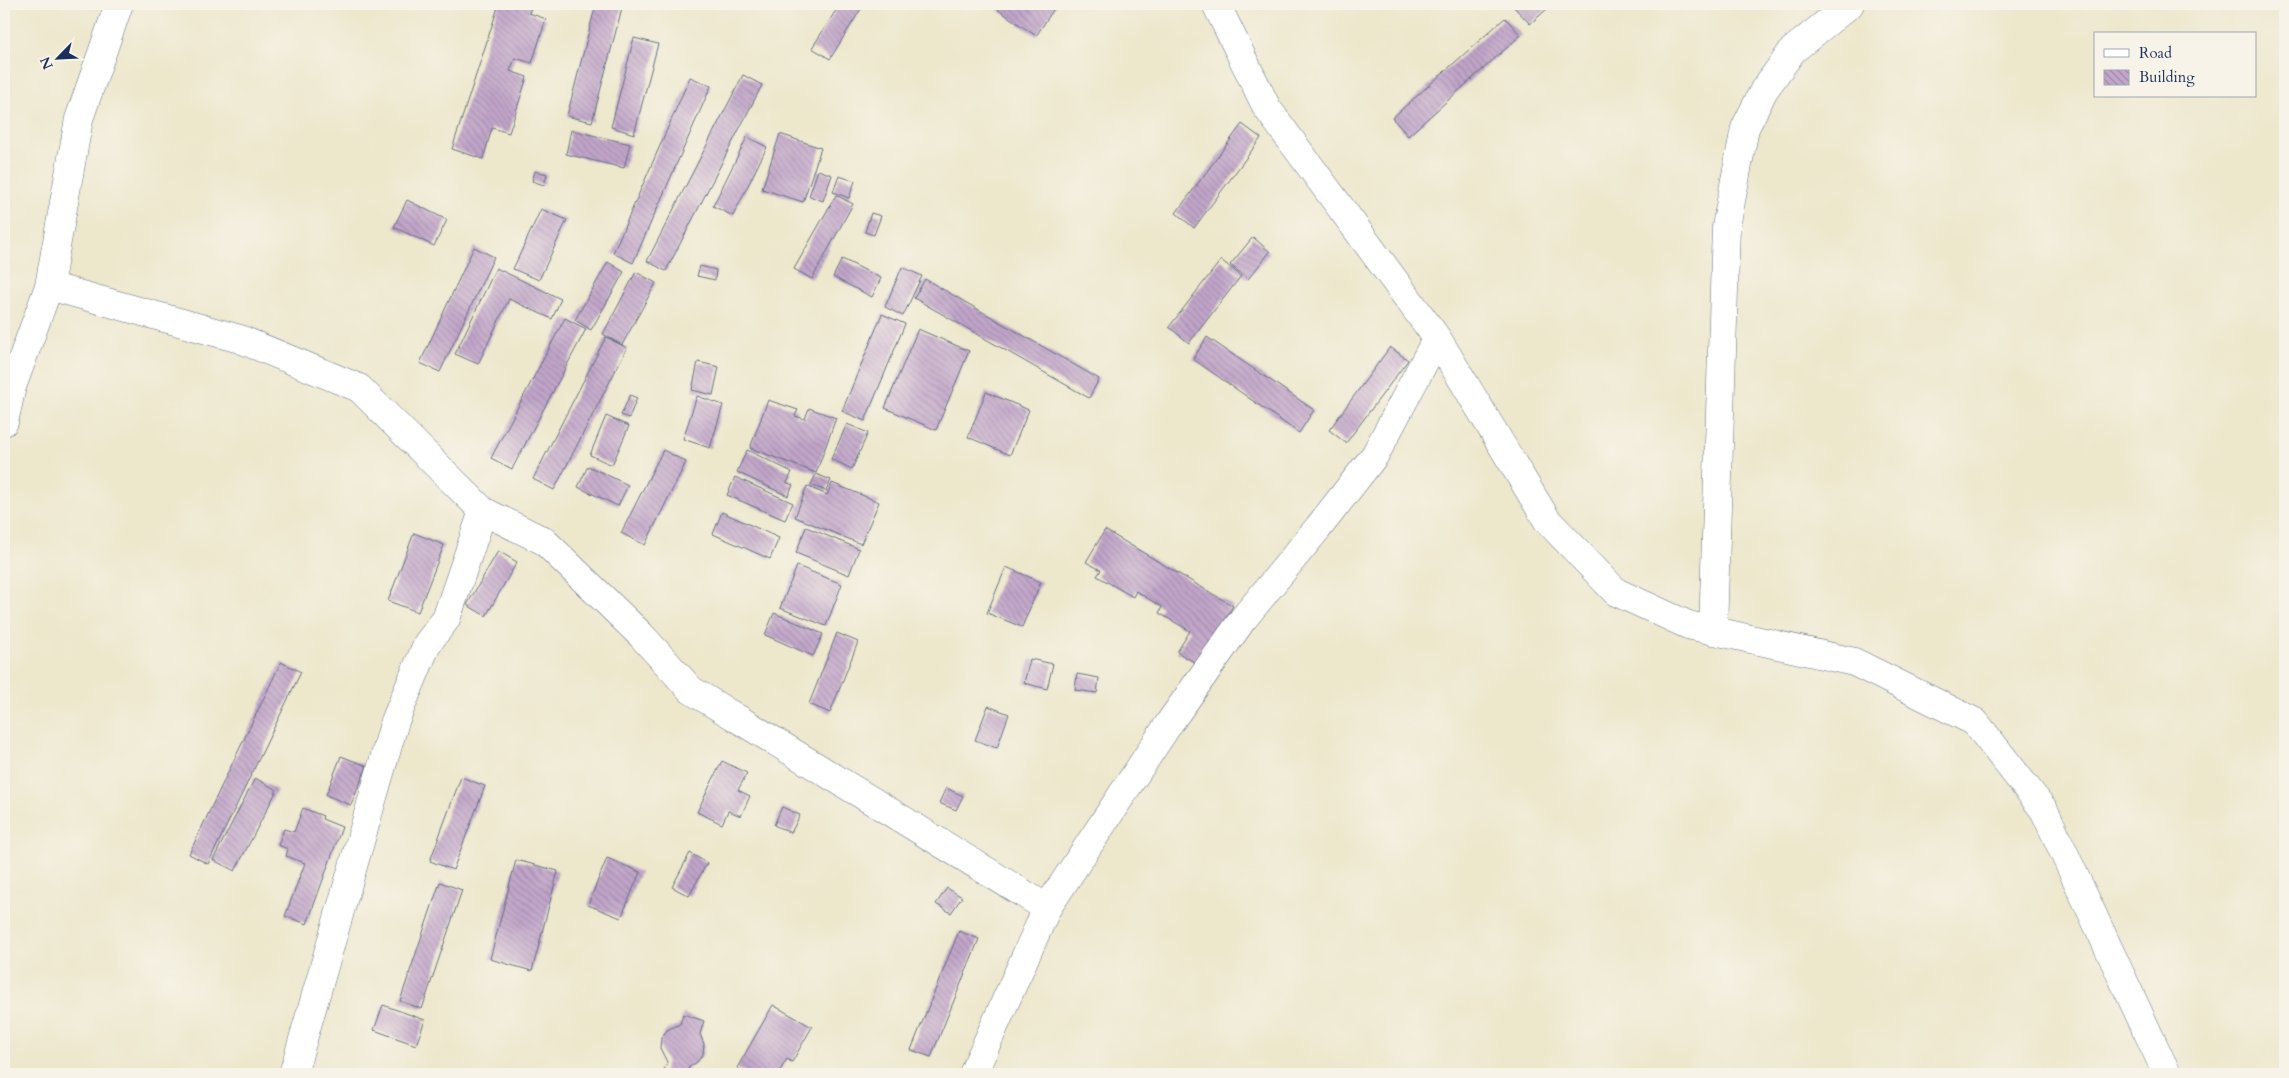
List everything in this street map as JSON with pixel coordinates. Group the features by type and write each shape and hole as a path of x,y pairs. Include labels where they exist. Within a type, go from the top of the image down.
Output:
{"street":[{"path":"4,422 12,387 49,286 80,119 119,4"},
{"path":"1216,4 1267,108 1437,338 1547,520 1616,592 1688,625 1854,662 1975,722 2044,810 2167,1074"},
{"path":"1713,630 1726,227 1745,128 1764,90 1793,50 1850,4"},
{"path":"49,286 240,339 360,388 483,511 544,542 641,635 691,690 1048,908"},
{"path":"973,1074 1048,908 1170,722 1243,618 1318,528 1375,455 1437,338"},
{"path":"293,1074 395,721 428,644 446,619 483,511"}],"building":[{"path":"499,4 532,4 529,13 546,19 532,63 515,58 510,71 527,77 509,133 492,128 483,159 452,149"},
{"path":"596,4 623,4 592,122 567,116"},
{"path":"840,4 864,4 830,59 812,48"},
{"path":"990,4 1057,4 1036,36"},
{"path":"1511,4 1543,4 1547,9 1530,24"},
{"path":"1505,18 1521,35 1408,136 1392,118"},
{"path":"634,38 658,44 634,134 611,127"},
{"path":"743,75 762,85 666,271 647,261"},
{"path":"690,77 711,86 633,263 613,253"},
{"path":"1242,124 1261,138 1194,228 1176,213"},
{"path":"571,130 630,144 624,168 566,154"},
{"path":"780,134 821,148 803,202 762,189"},
{"path":"747,137 767,147 733,216 713,206"},
{"path":"818,170 832,175 823,201 809,196"},
{"path":"535,171 547,174 544,185 532,181"},
{"path":"839,176 855,181 849,198 833,192"},
{"path":"836,195 853,204 812,279 794,269"},
{"path":"407,200 447,220 434,246 394,227"},
{"path":"541,209 567,220 539,280 513,269"},
{"path":"871,213 881,216 874,235 865,232"},
{"path":"1253,237 1270,252 1248,279 1230,265"},
{"path":"474,247 494,257 440,372 420,363"},
{"path":"842,259 881,278 872,297 833,277"},
{"path":"1221,260 1241,276 1189,343 1169,327"},
{"path":"608,262 624,272 591,330 575,320"},
{"path":"700,266 716,270 715,280 697,276"},
{"path":"902,267 922,276 903,316 885,307"},
{"path":"496,268 561,299 552,319 509,299 478,364 455,354"},
{"path":"636,272 656,283 622,345 603,334"},
{"path":"925,279 1099,379 1089,398 914,298"},
{"path":"882,314 905,324 865,421 842,411"},
{"path":"565,318 586,329 512,469 491,458"},
{"path":"918,329 969,351 936,430 885,408"},
{"path":"606,337 627,348 554,490 533,479"},
{"path":"1207,337 1314,410 1299,433 1193,359"},
{"path":"1390,347 1408,360 1346,443 1329,430"},
{"path":"698,362 719,367 713,395 692,390"},
{"path":"986,392 1029,410 1010,455 968,437"},
{"path":"630,395 637,398 629,418 621,415"},
{"path":"697,396 723,405 710,448 683,439"},
{"path":"768,400 798,410 795,416 805,419 809,408 836,418 816,473 750,448"},
{"path":"606,416 629,426 612,465 590,455"},
{"path":"847,424 868,433 852,469 831,459"},
{"path":"663,450 686,462 645,545 621,533"},
{"path":"747,450 792,472 787,483 793,485 788,496 737,472"},
{"path":"588,466 628,485 618,506 578,487"},
{"path":"816,474 831,480 826,491 811,485"},
{"path":"735,477 793,503 785,520 727,495"},
{"path":"832,483 879,502 861,544 795,517 807,486 827,495"},
{"path":"722,512 779,538 770,559 713,534"},
{"path":"806,527 859,549 849,575 796,553"},
{"path":"1105,530 1233,606 1199,665 1177,652 1190,631 1159,613 1162,607 1136,591 1133,597 1097,576 1101,570 1086,562"},
{"path":"414,533 444,545 418,612 388,601"},
{"path":"498,551 517,562 486,616 467,605"},
{"path":"797,566 842,584 826,626 780,608"},
{"path":"1006,567 1041,582 1022,627 987,613"},
{"path":"774,613 823,634 813,656 765,635"},
{"path":"837,633 858,642 830,713 809,704"},
{"path":"1030,659 1053,664 1047,689 1024,683"},
{"path":"281,662 301,672 208,864 189,854"},
{"path":"1077,674 1099,678 1097,693 1075,690"},
{"path":"988,706 1009,714 997,748 975,740"},
{"path":"341,756 367,766 351,805 326,795"},
{"path":"722,761 747,773 738,790 750,796 741,816 728,811 722,824 697,812"},
{"path":"461,777 485,786 453,870 430,861"},
{"path":"255,778 277,790 235,871 213,860"},
{"path":"946,788 963,796 956,810 939,803"},
{"path":"782,807 800,815 791,833 774,825"},
{"path":"303,808 323,816 322,819 342,827 307,924 285,916 305,863 286,856 288,849 278,845 284,829 294,832"},
{"path":"690,853 707,863 689,896 672,887"},
{"path":"607,858 640,872 621,918 588,905"},
{"path":"516,860 558,871 532,971 490,959"},
{"path":"440,882 462,890 422,1009 400,1001"},
{"path":"947,888 962,897 951,913 936,904"},
{"path":"959,931 979,939 931,1057 911,1050"},
{"path":"383,1005 425,1020 416,1045 374,1030"},
{"path":"773,1005 812,1027 792,1062 787,1059 778,1074 747,1074 737,1068"},
{"path":"683,1014 704,1021 700,1034 704,1044 703,1054 697,1062 689,1067 687,1074 663,1074 667,1062 660,1048 661,1038 667,1030 680,1024"}]}
